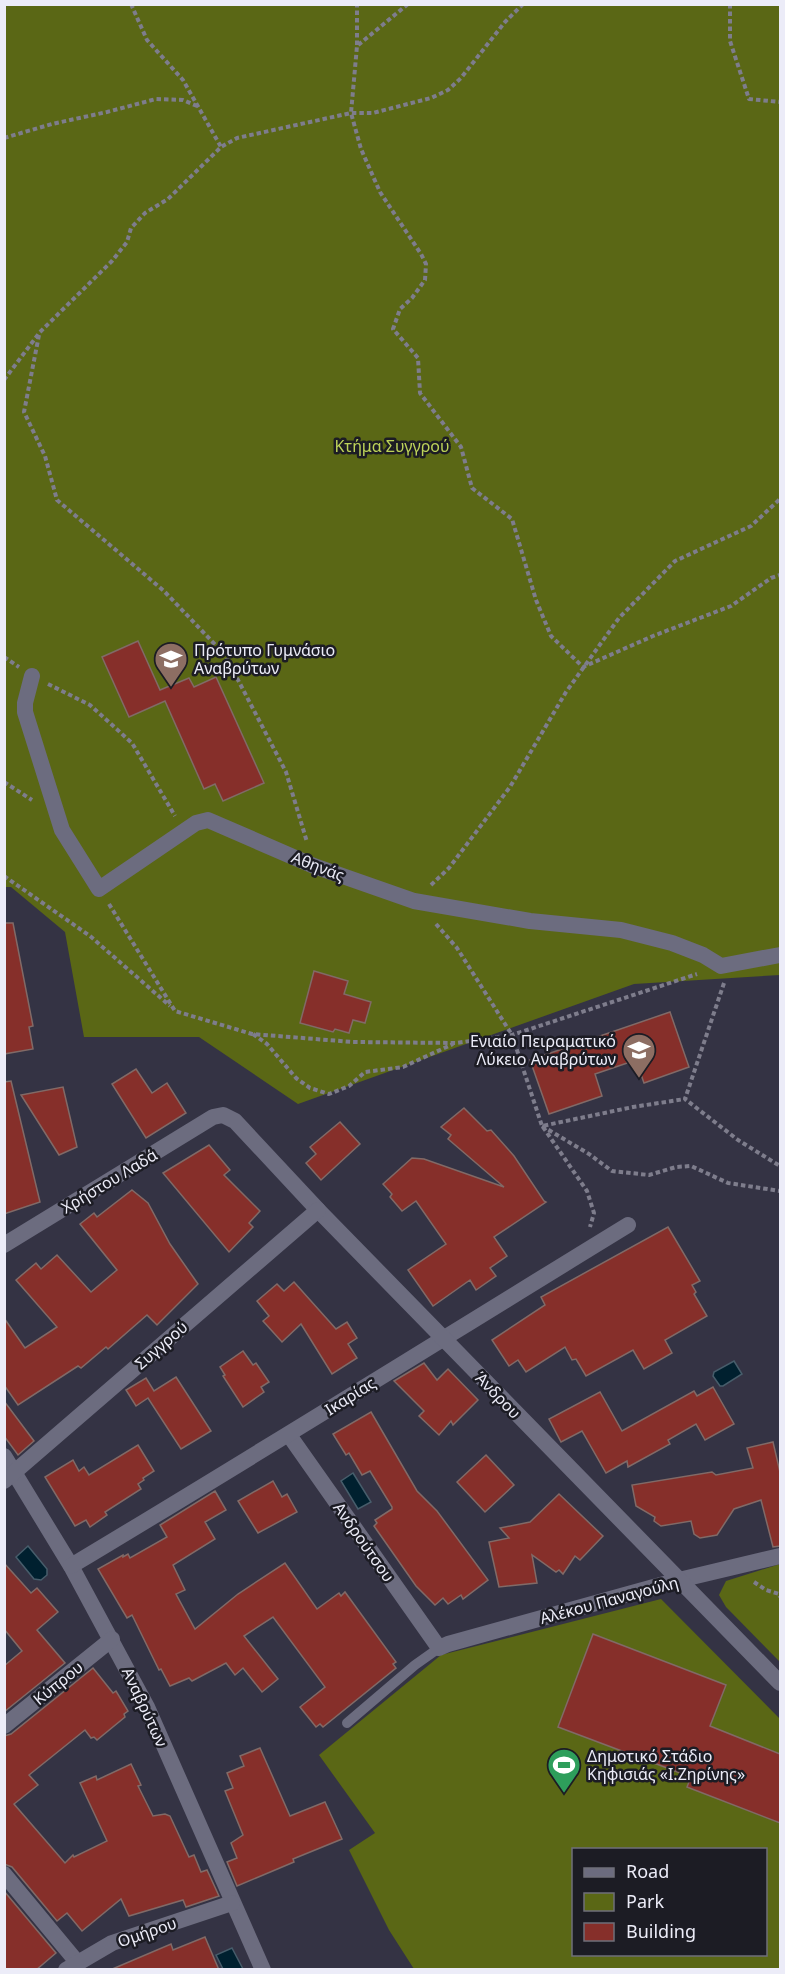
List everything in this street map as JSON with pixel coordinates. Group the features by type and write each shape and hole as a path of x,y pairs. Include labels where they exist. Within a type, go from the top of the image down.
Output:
{"street":[{"path":"32,676 25,712 60,824 99,890"},
{"name":"Αθηνάς","path":"99,890 184,831 200,821 208,820 314,866 414,902 530,921 621,930 672,943 726,965"},
{"path":"726,965 780,955"},
{"name":"Άνδρου","path":"213,1117 223,1115 235,1121 318,1210 780,1683"},
{"name":"Χρήστου Λαδά","path":"4,1245 213,1117"},
{"name":"Συγγρού","path":"10,1476 318,1210"},
{"name":"Ικαρίας","path":"71,1566 289,1435 442,1337 628,1225"},
{"name":"Ανδρούτσου","path":"289,1435 439,1648"},
{"name":"Αναβρύτων","path":"4,1456 10,1476 71,1566 147,1707 263,1970"},
{"name":"Αλέκου Παναγούλη","path":"439,1648 679,1580 780,1556"},
{"name":"Κύπρου","path":"4,1726 112,1639"},
{"path":"4,1874 72,1966"},
{"name":"Ομήρου","path":"72,1966 112,1943 232,1903"}],"lane":[{"path":"348,1723 415,1665 439,1648"}],"path":[{"path":"131,4 147,40 183,80 221,147"},
{"path":"357,4 357,46 351,113 361,149 380,192 426,264 425,280 412,298 400,309 393,328 418,358 420,393 461,447 472,488 512,519 536,600 551,636 583,667"},
{"path":"357,46 408,4"},
{"path":"730,4 730,41 749,99 780,102"},
{"path":"4,380 40,332 112,261 127,242 131,228 146,213 168,199 221,147 237,138 351,113 373,112 431,98 448,90 461,78 520,5"},
{"path":"4,138 156,99 183,100 197,106"},
{"path":"40,332 24,412 45,456 57,501 164,591 225,655 286,772 314,866"},
{"path":"583,1252 594,1213 587,1191 542,1126 512,1035 457,948 414,902 449,868 510,787 566,692 619,618 675,561 751,526 780,500"},
{"path":"583,667 653,636 731,606 771,578 780,575"},
{"path":"4,657 32,676 90,705 132,742 184,831"},
{"path":"4,876 90,936 175,1011 252,1034 353,1042 456,1043 512,1035 726,965"},
{"path":"99,890 175,1011"},
{"path":"685,1099 726,965"},
{"path":"252,1034 267,1044 296,1078 310,1088 329,1094 350,1086 366,1072 403,1067 456,1043"},
{"path":"542,1126 685,1099 738,1140 780,1166"},
{"path":"542,1126 589,1154 612,1171 649,1175 676,1167 691,1166 728,1183 780,1191"},
{"path":"742,1566 755,1584 780,1595"}],"green space":[{"name":"Κτήμα Συγγρού","path":"4,5 780,5 780,975 634,984 298,1104 199,1037 84,1037 65,932 11,887 5,887"},
{"path":"780,1564 780,1662 726,1607 719,1595 726,1581"},
{"name":"Δημοτικό Στάδιο Κηφισιάς «Ι.Ζηρίνης»","path":"661,1599 780,1719 780,1969 414,1969 389,1930 349,1850 375,1833 319,1755 441,1655"}],"water":[{"path":"734,1361 742,1374 720,1386 713,1376 714,1372"},
{"path":"353,1473 371,1502 358,1509 341,1481"},
{"path":"28,1546 47,1569 47,1575 41,1580 34,1579 16,1557"},
{"path":"232,1948 243,1969 223,1969 216,1955"}],"building":[{"path":"138,641 160,690 189,678 194,687 216,677 264,783 223,801 215,784 204,789 165,701 129,717 102,657"},
{"path":"4,923 13,923 33,1026 29,1027 33,1049 4,1054"},
{"path":"314,971 348,981 344,994 371,1002 365,1023 353,1020 349,1033 335,1029 333,1032 300,1023"},
{"path":"670,1012 689,1067 644,1083 636,1060 595,1074 602,1096 549,1114 530,1060"},
{"path":"136,1069 152,1093 167,1083 186,1113 146,1138 112,1084"},
{"path":"11,1081 40,1202 4,1214 4,1082"},
{"path":"63,1087 77,1147 59,1155 21,1095"},
{"path":"464,1108 487,1131 491,1130 514,1156 546,1202 494,1237 507,1256 490,1268 496,1276 476,1290 470,1280 433,1306 408,1270 446,1244 416,1201 402,1211 383,1184 412,1158 424,1159 504,1187 448,1139 451,1135 441,1127"},
{"path":"340,1122 360,1144 321,1180 306,1163 316,1154 310,1147"},
{"path":"209,1145 230,1170 224,1175 260,1211 249,1223 253,1227 229,1252 163,1173"},
{"path":"132,1190 148,1203 170,1244 198,1284 157,1325 147,1315 108,1349 106,1347 81,1368 78,1366 18,1405 4,1385 4,1318 25,1348 57,1327 16,1280 36,1263 41,1269 57,1255 91,1292 117,1270 80,1224 94,1213 97,1217"},
{"path":"668,1227 700,1281 692,1285 696,1292 694,1294 707,1316 665,1340 672,1353 644,1369 633,1350 586,1376 576,1359 572,1360 565,1347 526,1372 518,1360 509,1366 492,1340 545,1305 541,1297"},
{"path":"294,1282 336,1329 347,1322 357,1338 348,1344 357,1358 332,1374 301,1324 282,1342 263,1321 269,1316 257,1301 277,1284 284,1291"},
{"path":"243,1351 253,1365 256,1363 269,1382 261,1387 264,1392 243,1407 223,1376 225,1375 220,1367"},
{"path":"424,1363 437,1380 448,1369 478,1400 453,1425 451,1421 439,1435 419,1416 424,1411 394,1381"},
{"path":"176,1377 211,1431 181,1449 148,1398 136,1406 126,1390 146,1378 154,1391"},
{"path":"713,1387 734,1424 705,1440 696,1424 668,1440 670,1444 628,1467 627,1461 606,1473 582,1431 561,1442 549,1419 600,1392 622,1431 694,1391 697,1396"},
{"path":"4,1401 34,1441 18,1455 4,1436"},
{"path":"371,1412 417,1491 437,1511 488,1580 463,1599 461,1595 448,1604 443,1598 435,1605 416,1586 374,1526 377,1523 375,1520 392,1507 370,1471 362,1475 349,1453 346,1455 333,1434"},
{"path":"773,1442 780,1472 780,1546 773,1547 761,1500 734,1509 717,1535 700,1538 694,1534 691,1521 661,1526 654,1521 655,1517 636,1506 632,1485 753,1468 747,1448"},
{"path":"138,1445 154,1471 138,1484 141,1489 105,1512 107,1515 90,1527 86,1520 75,1526 45,1477 73,1460 79,1471 84,1467 89,1475"},
{"path":"486,1455 514,1485 485,1512 457,1482"},
{"path":"273,1481 282,1497 287,1494 297,1512 258,1533 238,1501"},
{"path":"215,1491 226,1510 205,1522 215,1539 173,1565 185,1590 176,1594 195,1629 238,1594 285,1563 317,1609 339,1593 341,1596 345,1592 396,1662 393,1664 396,1668 323,1727 320,1724 316,1727 300,1707 325,1687 273,1617 244,1636 278,1679 262,1692 243,1668 235,1675 226,1663 192,1681 189,1678 170,1686 161,1669 159,1670 132,1615 127,1618 98,1569 123,1555 123,1557 128,1554 130,1558 167,1537 160,1525"},
{"path":"559,1494 603,1536 580,1560 575,1556 563,1574 559,1570 556,1572 532,1555 537,1583 499,1587 489,1542 509,1538 500,1528 530,1522"},
{"path":"4,1563 31,1593 37,1588 58,1612 37,1630 65,1663 4,1712 4,1666 22,1651 4,1629"},
{"path":"593,1634 726,1685 710,1726 780,1754 780,1823 687,1787 691,1777 558,1727"},
{"path":"93,1668 113,1693 116,1691 128,1711 124,1714 125,1717 97,1740 94,1737 91,1738 85,1730 29,1775 38,1785 14,1804 65,1863 73,1855 74,1857 107,1841 80,1783 96,1776 97,1780 131,1764 141,1785 138,1786 153,1816 165,1814 170,1816 189,1857 194,1855 201,1872 207,1870 219,1896 186,1907 183,1900 129,1916 121,1899 82,1931 67,1913 57,1921 12,1867 4,1864 4,1736 11,1734"},
{"path":"260,1748 290,1816 325,1802 342,1839 237,1886 227,1862 237,1858 231,1843 243,1835 225,1791 233,1788 227,1773 244,1766 240,1756"},
{"path":"4,1891 56,1953 36,1970 4,1970"},
{"path":"205,1937 219,1970 110,1970 171,1944 173,1950"}],"place":[{"name":"Πρότυπο Γυμνάσιο Αναβρύτων","path":"171,688"},
{"name":"Ενιαίο Πειραματικό Λύκειο Αναβρύτων","path":"639,1079"},
{"name":"Δημοτικό Στάδιο Κηφισιάς «Ι.Ζηρίνης»","path":"564,1794"}]}
